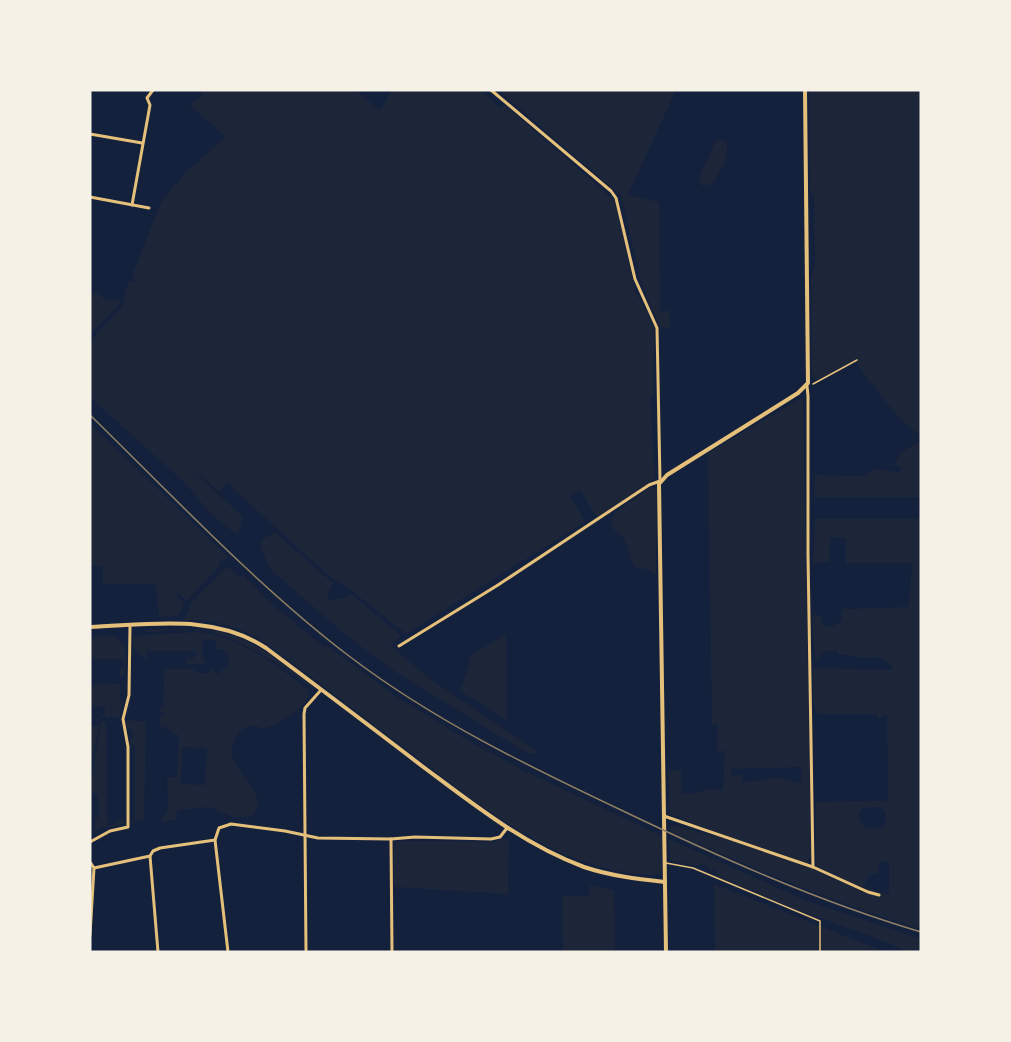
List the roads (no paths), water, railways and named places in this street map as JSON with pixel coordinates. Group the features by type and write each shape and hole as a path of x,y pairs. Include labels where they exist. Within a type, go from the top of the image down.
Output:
{"street":[{"path":"132,205 150,105 147,98 153,90"},
{"path":"491,90 611,191 616,198 636,279 657,328 666,952"},
{"path":"805,90 808,354 807,555 813,867"},
{"path":"90,134 142,143"},
{"path":"90,197 148,208"},
{"path":"399,646 498,585 649,485 660,482 807,386"},
{"path":"90,627 201,624 232,630 259,643 507,828 544,849 584,866 623,877 665,882"},
{"path":"90,842 110,831 128,826 128,747 123,719 129,694 130,626"},
{"path":"306,952 304,714 305,708 322,690"},
{"path":"664,816 813,867 879,895"},
{"path":"228,952 215,840 219,828 231,824 321,838 491,839 500,837 507,828"},
{"path":"391,839 392,952"},
{"path":"158,952 150,856 153,851 160,848 215,840"},
{"path":"94,868 150,856"},
{"path":"90,862 94,868 90,935"}],"lane":[{"path":"665,863 693,868 820,921 820,952"}],"railway":[{"path":"90,415 216,540 281,600 349,656 414,701 515,758 695,845 806,892 921,932"}]}
